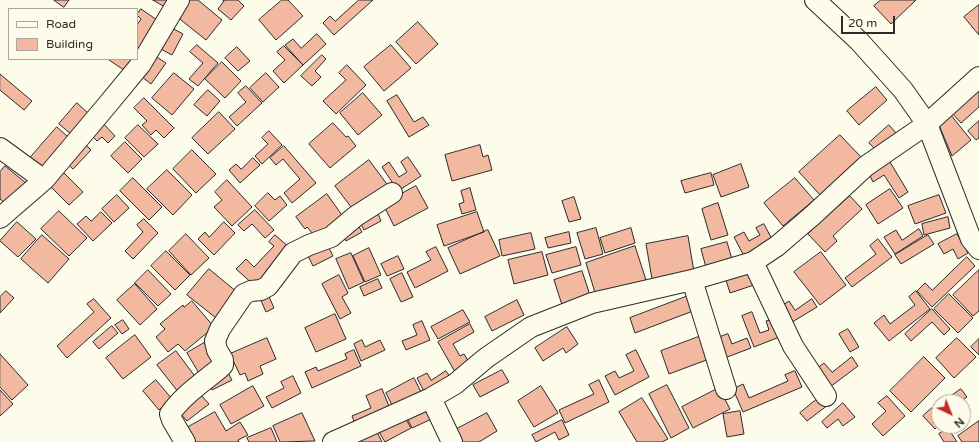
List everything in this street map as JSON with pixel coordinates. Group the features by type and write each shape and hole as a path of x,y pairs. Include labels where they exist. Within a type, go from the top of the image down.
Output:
{"street":[{"path":"0,218 44,180 141,64 179,0"},
{"path":"815,0 864,47 903,90 927,124 971,239 979,249"},
{"path":"332,442 431,398 455,384 486,358 531,327 592,303 692,280 753,262 777,246 866,166 927,124 979,76"},
{"path":"0,148 44,180"},
{"path":"185,442 170,414 174,408 196,387 223,365 223,360 217,350 215,341 220,329 244,294 251,290 261,290 268,286 293,253 331,237 356,216 392,193"},
{"path":"753,262 793,346 826,396"},
{"path":"692,280 726,389"},
{"path":"431,398 452,442"}],"building":[{"path":"54,0 69,0 64,7"},
{"path":"153,0 170,0 166,7"},
{"path":"189,0 198,0 222,20 206,40 176,16"},
{"path":"223,0 238,0 244,6 231,20 218,9 224,1"},
{"path":"282,0 288,0 303,16 276,40 259,20"},
{"path":"359,0 373,0 334,35 323,23 330,16 335,21"},
{"path":"881,0 916,0 891,24 874,6"},
{"path":"979,5 979,35 964,17"},
{"path":"141,9 160,22 138,54 138,24 141,19 138,14"},
{"path":"418,22 438,44 416,64 396,42"},
{"path":"170,27 183,34 172,55 159,48"},
{"path":"317,34 326,44 303,65 285,45 293,39 301,48"},
{"path":"197,45 218,63 198,86 189,79 203,63 190,52"},
{"path":"391,45 411,68 384,91 364,67"},
{"path":"284,46 303,65 284,83 273,71 285,60 277,52"},
{"path":"237,47 250,61 238,71 225,58"},
{"path":"322,55 326,59 315,71 321,77 312,86 301,76"},
{"path":"155,56 166,63 151,84 141,76"},
{"path":"110,60 133,60 126,71"},
{"path":"222,62 241,81 225,98 205,79"},
{"path":"347,65 366,85 336,114 323,101 346,80 339,73"},
{"path":"174,73 194,89 172,115 152,98"},
{"path":"266,73 279,87 263,102 250,88"},
{"path":"0,74 32,101 24,110 0,90"},
{"path":"246,86 262,103 237,126 229,117 246,102 238,93"},
{"path":"876,87 887,100 859,125 847,111"},
{"path":"979,87 979,107 961,123 951,112"},
{"path":"208,90 220,101 207,116 194,105"},
{"path":"363,93 382,115 358,135 340,113"},
{"path":"397,95 414,122 423,117 429,125 409,137 387,101"},
{"path":"144,98 174,128 164,138 156,130 151,135 142,125 147,121 134,108"},
{"path":"77,103 88,113 71,134 59,124"},
{"path":"219,112 235,129 208,154 192,138"},
{"path":"950,114 971,140 952,156 938,123"},
{"path":"101,121 115,136 108,143 102,137 97,141 89,133"},
{"path":"979,121 979,138 976,140 968,131"},
{"path":"333,123 346,137 348,136 356,146 330,168 309,144"},
{"path":"138,125 158,144 144,157 125,138"},
{"path":"889,125 897,134 878,152 869,143"},
{"path":"57,127 68,137 41,168 30,158"},
{"path":"269,131 282,145 262,164 255,156 268,144 262,138"},
{"path":"840,135 862,158 821,196 799,172"},
{"path":"83,142 91,150 73,169 64,161"},
{"path":"125,142 142,159 128,173 111,156"},
{"path":"480,145 483,157 488,155 492,170 452,181 445,155"},
{"path":"284,146 316,183 292,203 284,193 300,179 283,159 276,165 270,158"},
{"path":"192,150 216,174 196,193 173,169"},
{"path":"408,157 421,176 398,191 382,167 389,162 399,177 407,172 401,162"},
{"path":"253,158 260,165 240,183 229,170 236,164 241,169"},
{"path":"369,160 389,187 355,212 335,186"},
{"path":"890,162 908,192 899,198 884,175 873,182 869,174"},
{"path":"741,164 749,187 721,197 713,175"},
{"path":"5,166 26,183 7,205 0,199 0,172"},
{"path":"61,170 83,192 69,205 47,183"},
{"path":"167,170 192,195 173,215 147,189"},
{"path":"711,173 714,185 685,193 681,181"},
{"path":"133,178 162,207 149,220 120,191"},
{"path":"795,178 814,200 783,226 764,203"},
{"path":"227,180 252,207 232,226 214,207 222,200 215,192"},
{"path":"416,186 428,208 394,226 383,204"},
{"path":"470,188 476,210 462,214 459,204 464,202 461,191"},
{"path":"890,189 903,208 878,224 866,205"},
{"path":"268,193 275,200 280,196 287,205 269,221 255,206"},
{"path":"327,194 344,218 317,239 307,227 305,229 296,217"},
{"path":"117,195 129,208 114,222 102,209"},
{"path":"939,195 946,213 915,224 908,206"},
{"path":"850,196 862,209 833,236 837,241 825,252 808,234"},
{"path":"574,197 581,219 569,222 562,201"},
{"path":"718,203 728,235 711,240 702,209"},
{"path":"376,209 381,221 364,230 358,218"},
{"path":"255,210 274,230 265,238 252,224 244,231 238,225"},
{"path":"59,211 87,238 69,256 41,229"},
{"path":"101,212 112,223 93,241 77,224 86,216 91,221"},
{"path":"477,212 484,232 444,246 437,225"},
{"path":"948,217 950,228 924,235 922,224"},
{"path":"144,219 158,233 133,259 125,251 143,232 137,225"},
{"path":"17,222 36,239 18,257 0,241"},
{"path":"224,222 235,233 214,255 198,239 205,232 209,237"},
{"path":"357,223 362,232 346,241 341,232"},
{"path":"764,224 774,243 745,258 734,237 744,232 749,241 760,235 756,228"},
{"path":"596,228 603,254 585,259 577,233"},
{"path":"631,228 635,243 605,253 600,238"},
{"path":"919,229 923,236 895,254 884,237 896,230 902,240"},
{"path":"488,230 500,256 460,274 448,248"},
{"path":"569,232 571,243 548,248 545,238"},
{"path":"531,233 535,249 502,256 499,240"},
{"path":"186,234 209,258 191,275 169,251"},
{"path":"957,234 968,253 958,259 953,249 944,254 938,244"},
{"path":"42,235 69,259 48,283 21,259"},
{"path":"275,235 290,248 255,286 236,269 246,259 254,267 274,246 269,242"},
{"path":"928,235 934,244 901,264 895,255"},
{"path":"688,236 694,272 652,279 646,244"},
{"path":"878,239 892,257 852,287 845,278 876,254 870,246"},
{"path":"727,242 733,263 707,271 701,249"},
{"path":"327,244 333,256 313,266 307,254"},
{"path":"635,246 646,280 596,296 586,263"},
{"path":"436,247 448,271 415,288 407,272 431,260 426,252"},
{"path":"576,247 581,265 552,273 546,255"},
{"path":"369,248 381,275 365,282 353,256"},
{"path":"166,251 190,275 175,290 151,266"},
{"path":"542,252 548,275 514,284 508,260"},
{"path":"821,252 846,285 820,305 794,272"},
{"path":"351,253 364,282 349,289 336,259"},
{"path":"398,256 404,269 387,276 381,264"},
{"path":"967,257 975,266 932,307 917,291 925,283 932,290"},
{"path":"209,269 237,292 216,318 187,295"},
{"path":"148,270 171,294 158,306 135,283"},
{"path":"979,270 979,311 973,316 953,295"},
{"path":"582,271 591,298 563,308 554,280"},
{"path":"753,271 757,284 730,293 726,280"},
{"path":"402,273 413,297 401,302 390,279"},
{"path":"339,275 348,293 342,297 351,313 340,319 322,284"},
{"path":"378,279 382,288 364,296 360,287"},
{"path":"135,284 157,309 140,325 117,300"},
{"path":"6,291 14,298 0,313 0,297"},
{"path":"916,291 930,309 889,341 874,323 884,315 890,324 915,305 909,297"},
{"path":"267,292 274,308 266,312 259,296"},
{"path":"949,294 973,318 958,333 934,309"},
{"path":"688,296 693,311 635,333 630,318"},
{"path":"94,299 111,318 67,358 57,346 94,312 87,304"},
{"path":"812,299 817,307 789,324 779,308 789,301 795,310"},
{"path":"517,300 524,315 492,331 485,317"},
{"path":"192,301 214,327 185,351 178,344 168,352 156,337 165,329 160,324 183,305 184,307"},
{"path":"932,309 950,329 944,335 932,322 911,341 905,334"},
{"path":"463,310 470,322 438,339 431,327"},
{"path":"752,312 760,333 769,330 766,321 776,318 782,336 754,347 742,316"},
{"path":"335,314 346,339 316,352 305,328"},
{"path":"123,320 129,329 122,334 115,325"},
{"path":"422,321 430,340 406,350 402,341 417,335 413,325"},
{"path":"470,324 474,332 453,344 460,356 464,354 470,364 455,372 438,342"},
{"path":"112,326 118,333 99,349 93,342"},
{"path":"567,327 578,344 566,353 563,348 543,361 535,348"},
{"path":"848,329 859,347 850,352 839,334"},
{"path":"728,334 732,344 747,338 751,348 722,359 715,339"},
{"path":"135,335 151,357 123,379 106,358"},
{"path":"701,336 709,359 669,374 661,351"},
{"path":"267,338 276,359 260,366 263,374 248,381 245,373 240,375 230,354"},
{"path":"957,338 976,357 954,378 936,358"},
{"path":"979,339 979,355 971,347"},
{"path":"362,340 365,347 380,340 385,350 361,361 354,344"},
{"path":"204,343 218,364 200,375 187,353"},
{"path":"354,350 361,366 312,388 305,372 316,367 318,371 347,359 345,354"},
{"path":"636,350 649,377 615,395 605,376 615,371 619,378 634,371 626,355"},
{"path":"176,351 197,379 179,393 157,365"},
{"path":"0,354 28,385 12,400 0,387"},
{"path":"852,357 858,366 830,387 816,369 824,363 832,372"},
{"path":"924,357 945,378 911,412 890,391"},
{"path":"502,370 509,382 480,397 473,385"},
{"path":"446,371 452,380 426,395 417,378 427,373 431,380"},
{"path":"795,371 802,387 743,412 733,389 743,384 749,398 788,381 785,375"},
{"path":"228,373 232,380 212,390 209,383"},
{"path":"293,376 301,393 272,408 266,397 284,388 281,382"},
{"path":"414,378 422,394 394,409 386,393"},
{"path":"156,380 172,399 159,410 143,391"},
{"path":"599,380 609,402 565,423 559,410 594,394 589,385"},
{"path":"667,385 689,428 671,438 649,394"},
{"path":"253,386 264,406 231,424 220,405"},
{"path":"541,386 558,413 534,427 518,401"},
{"path":"719,388 730,409 693,428 682,407"},
{"path":"382,389 391,411 356,426 352,416 371,408 366,396"},
{"path":"961,389 965,394 954,394"},
{"path":"0,390 13,404 0,416"},
{"path":"201,395 209,404 187,421 180,413"},
{"path":"821,396 828,405 807,421 800,413"},
{"path":"887,396 905,416 883,436 872,424 886,411 878,403"},
{"path":"642,398 668,439 662,442 637,442 619,412"},
{"path":"843,403 855,417 843,426 838,419 827,428 822,422"},
{"path":"430,404 436,417 412,428 406,416"},
{"path":"931,409 931,425 923,416"},
{"path":"740,411 744,434 727,437 723,414"},
{"path":"215,412 226,431 240,422 248,435 238,440 239,442 190,442 183,430"},
{"path":"302,413 315,441 280,442 273,426"},
{"path":"487,413 497,431 479,442 458,442 453,431"},
{"path":"404,416 411,428 385,442 378,430"},
{"path":"562,420 569,435 559,440 555,432 536,442 532,435"},
{"path":"979,421 979,442 962,442 958,436 961,434 971,434 971,427"},
{"path":"271,428 277,442 249,442 247,438"},
{"path":"376,430 382,442 354,442"},
{"path":"939,434 952,434 957,442 944,442"}]}
